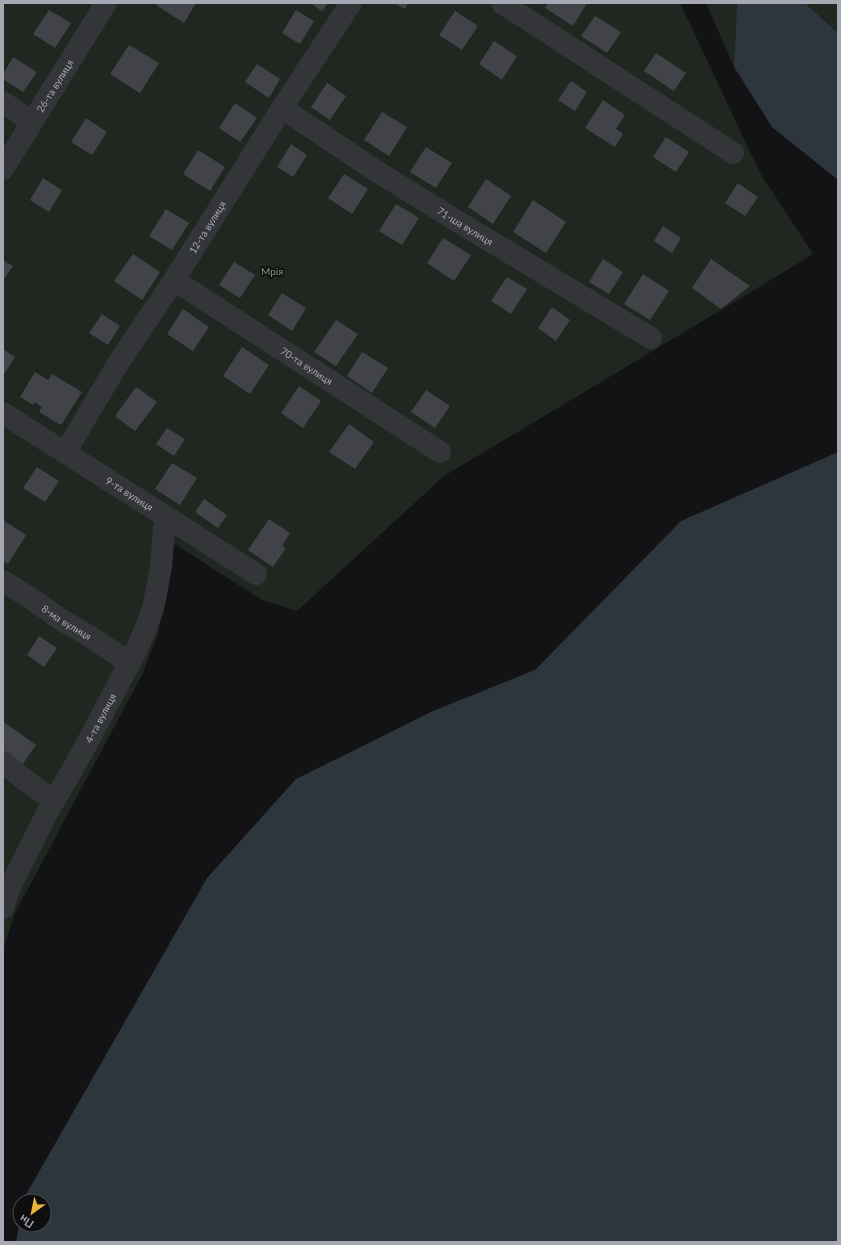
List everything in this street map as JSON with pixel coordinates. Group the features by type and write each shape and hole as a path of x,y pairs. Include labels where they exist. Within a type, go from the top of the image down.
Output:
{"street":[{"name":"26-та вулиця","path":"3,168 106,3"},
{"name":"12-та вулиця","path":"65,453 117,365 174,280 282,108 351,3"},
{"path":"502,3 733,153"},
{"path":"3,102 32,122"},
{"name":"71-ша вулиця","path":"282,108 373,169 651,338"},
{"name":"70-та вулиця","path":"174,280 440,452"},
{"name":"9-та вулиця","path":"3,413 256,574"},
{"name":"4-та вулиця","path":"3,908 10,887 45,817 84,749 138,647 153,609 161,567 164,529 169,519"},
{"name":"8-ма вулиця","path":"3,581 130,663"},
{"path":"3,762 54,801"}],"green space":[{"name":"Мрія","path":"3,3 680,3 760,173 813,254 444,476 297,611 262,600 175,544 169,554 166,592 158,634 143,673 15,913 3,950"},
{"path":"706,3 737,3 734,67"},
{"path":"805,3 838,3 838,33"}],"shaded area":[{"path":"737,3 805,3 838,33 838,180 772,127 734,67"},
{"path":"838,452 838,1242 16,1242 18,1233 52,1233 52,1193 27,1193 207,878 296,779 433,711 535,670 681,521"}],"building":[{"path":"158,3 196,3 184,23 156,5"},
{"path":"310,3 328,3 322,11"},
{"path":"394,3 408,3 405,9"},
{"path":"548,3 587,3 573,26 545,8"},
{"path":"49,10 71,23 55,48 33,34"},
{"path":"296,10 314,21 300,44 282,33"},
{"path":"455,11 478,26 462,50 439,35"},
{"path":"595,16 621,32 607,53 581,36"},
{"path":"494,41 517,56 502,80 479,64"},
{"path":"129,45 159,63 140,93 110,74"},
{"path":"656,53 686,73 674,91 644,71"},
{"path":"13,57 37,72 23,92 3,79 3,74"},
{"path":"257,64 280,79 269,98 245,82"},
{"path":"571,81 587,92 575,111 558,100"},
{"path":"327,83 346,96 330,120 311,107"},
{"path":"603,100 625,115 616,129 623,134 615,147 585,128"},
{"path":"235,103 257,118 240,142 219,128"},
{"path":"382,112 407,127 389,156 364,140"},
{"path":"86,118 107,132 92,155 71,142"},
{"path":"666,137 689,152 676,172 653,157"},
{"path":"291,144 307,155 293,177 277,167"},
{"path":"426,147 452,163 436,188 410,172"},
{"path":"198,150 225,167 210,191 183,174"},
{"path":"344,174 368,189 352,214 328,198"},
{"path":"43,178 62,190 49,212 30,200"},
{"path":"486,179 511,196 493,224 468,207"},
{"path":"738,183 758,197 745,216 725,203"},
{"path":"533,200 566,222 546,253 513,232"},
{"path":"396,204 419,218 402,245 379,231"},
{"path":"166,209 189,223 172,250 149,236"},
{"path":"663,226 681,238 672,253 654,241"},
{"path":"443,238 471,255 454,281 427,263"},
{"path":"133,254 160,272 142,300 114,281"},
{"path":"603,259 623,272 609,294 589,282"},
{"path":"711,259 750,286 721,309 692,288"},
{"path":"3,260 13,266 3,281"},
{"path":"234,262 255,275 240,298 219,285"},
{"path":"643,274 669,291 650,320 624,304"},
{"path":"507,277 527,289 511,314 491,301"},
{"path":"282,293 306,308 292,331 268,315"},
{"path":"552,307 570,320 556,341 538,328"},
{"path":"183,309 209,327 193,351 167,334"},
{"path":"102,314 120,326 108,345 89,333"},
{"path":"336,320 358,334 336,366 314,352"},
{"path":"242,347 269,365 250,394 223,376"},
{"path":"3,349 15,357 3,376"},
{"path":"362,352 388,368 372,393 347,376"},
{"path":"35,372 48,380 52,374 82,392 61,425 39,412 42,407 35,402 33,405 20,397"},
{"path":"299,386 321,401 303,428 281,413"},
{"path":"136,387 157,402 135,431 115,416"},
{"path":"426,390 450,406 435,428 411,412"},
{"path":"349,424 374,442 355,469 329,452"},
{"path":"167,428 185,439 174,456 156,444"},
{"path":"172,463 197,478 180,505 155,489"},
{"path":"37,467 59,481 45,502 23,488"},
{"path":"204,499 227,515 218,528 195,512"},
{"path":"269,519 290,533 282,546 286,548 273,567 248,550"},
{"path":"3,520 26,535 8,564 3,561"},
{"path":"39,636 57,648 44,667 27,655"},
{"path":"4,722 36,745 22,765 3,751"}]}
